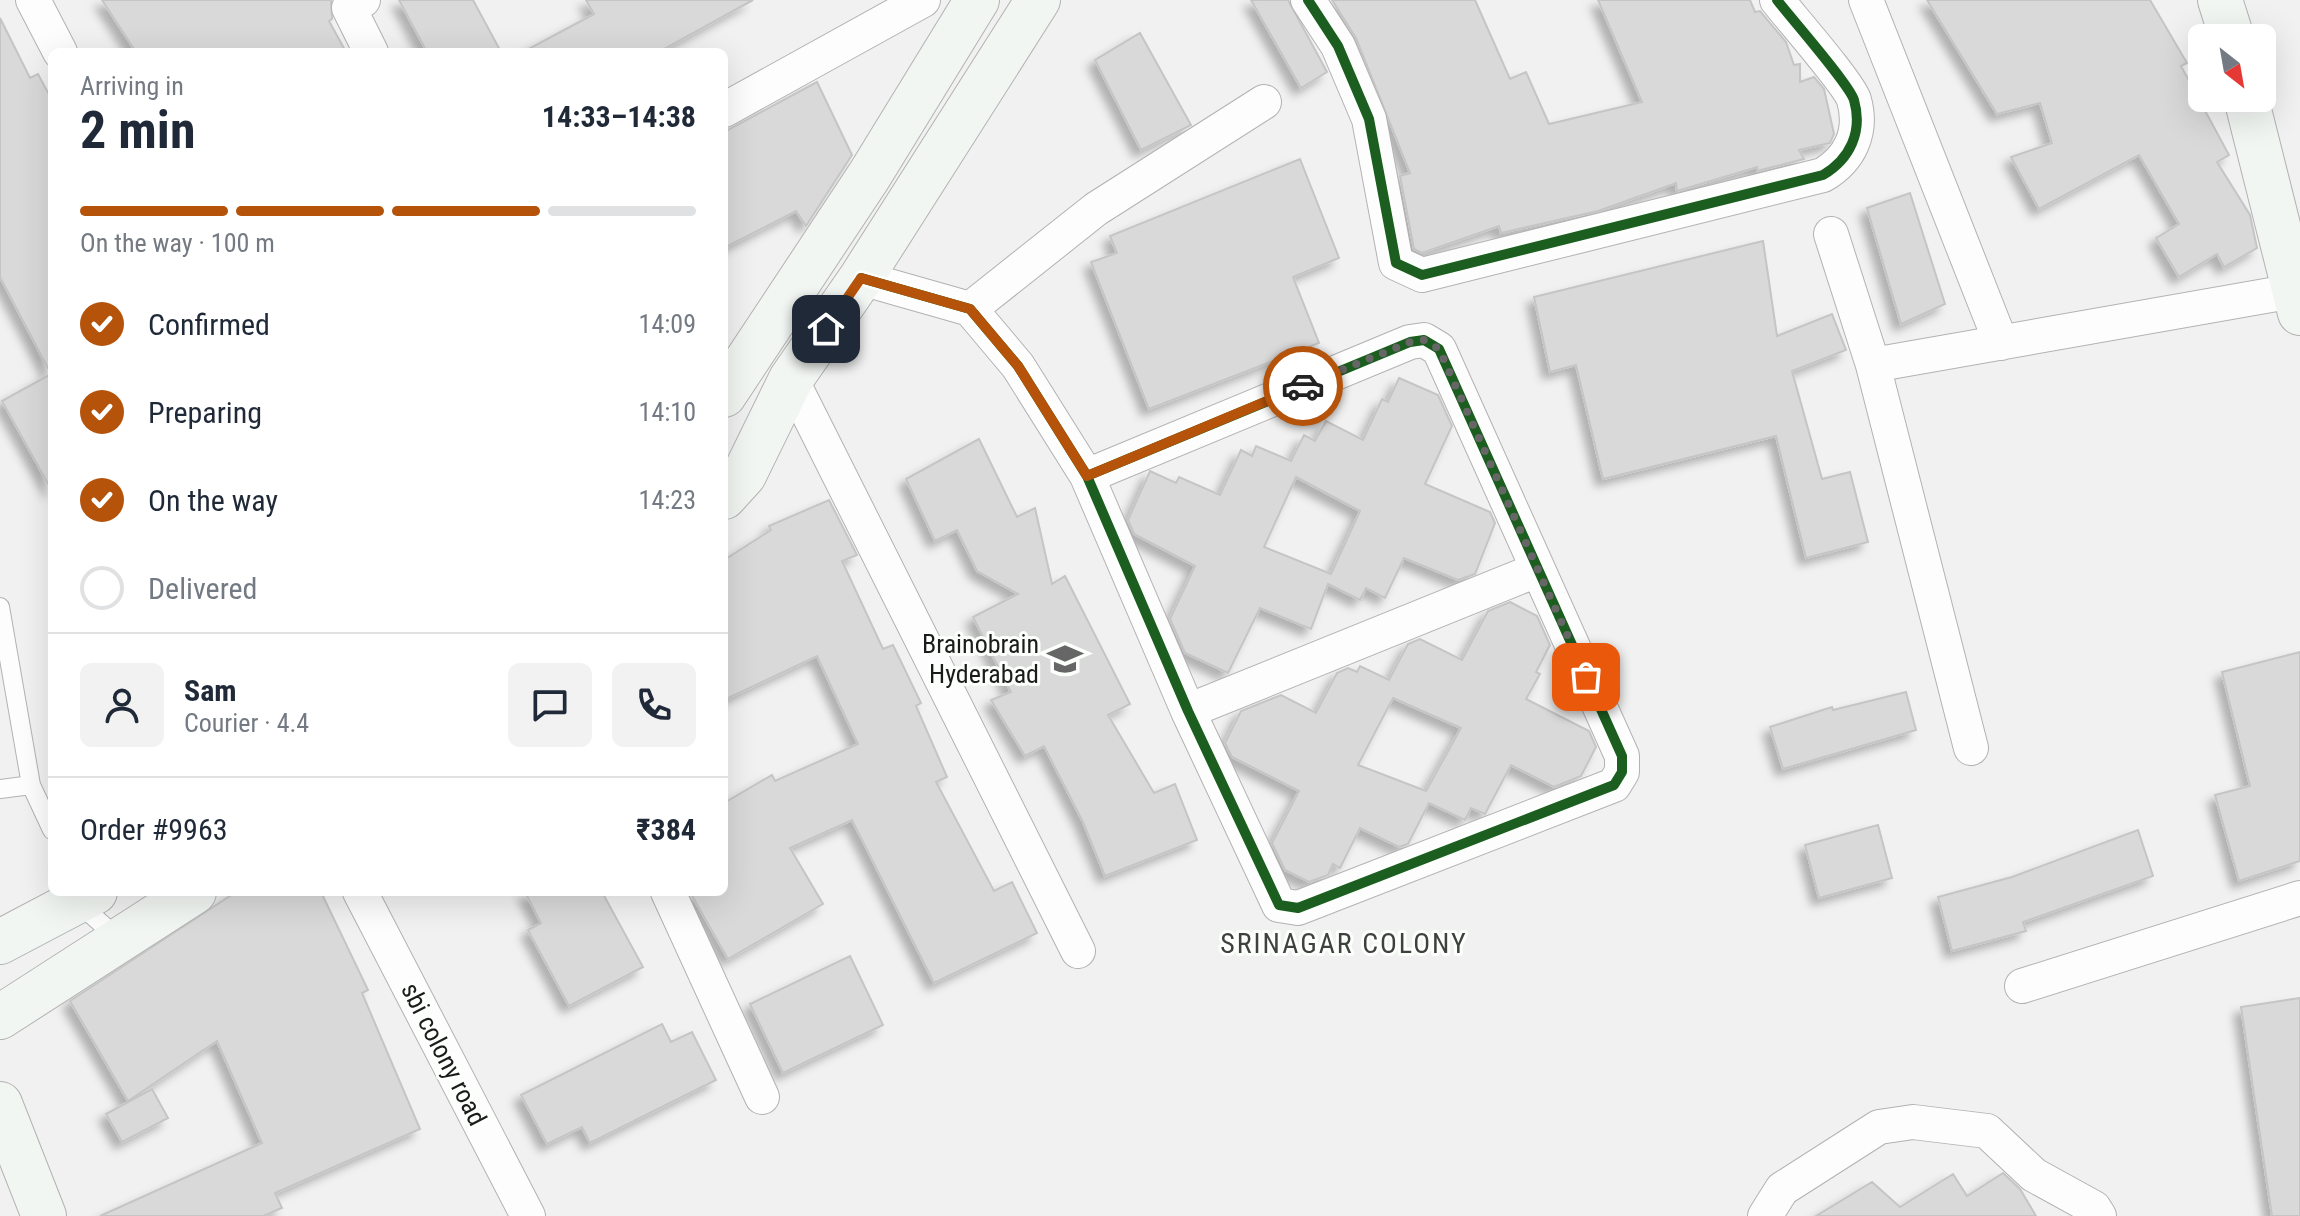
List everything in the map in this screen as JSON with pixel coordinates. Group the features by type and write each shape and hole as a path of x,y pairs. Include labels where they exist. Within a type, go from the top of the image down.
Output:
{"main road":[{"path":"728,389 869,176 977,0"},
{"path":"731,478 791,379 861,278 1038,0"},
{"path":"2250,112 2297,302"},
{"path":"0,942 80,896"},
{"path":"0,1017 188,896"},
{"path":"0,1104 44,1216"}],"street":[{"path":"33,0 58,48"},
{"path":"363,0 349,8 369,48"},
{"path":"728,108 923,0"},
{"path":"1308,0 1338,46 1369,119 1396,263 1422,275 1823,175 1841,164 1857,133 1854,98 1777,0"},
{"path":"1866,0 2001,343"},
{"path":"970,309 1096,209 1264,102"},
{"path":"1831,234 1873,365 1971,748"},
{"path":"861,278 970,309 1018,366 1087,476 1188,711 1279,905 1298,908 1614,785 1622,772 1622,756 1439,349 1424,340 1410,342 1087,476"},
{"path":"1873,365 2001,343 2297,302"},
{"path":"791,379 1078,951"},
{"path":"1188,711 1537,570"},
{"name":"sbi colony road","path":"362,896 528,1216"},
{"path":"670,896 762,1097"},
{"path":"2022,986 2300,898"},
{"path":"1765,1216 1782,1189 1879,1127 1913,1122 1987,1131 2034,1175 2094,1208 2099,1216"}],"lane":[{"path":"0,607 31,785 48,821"},
{"path":"0,789 31,785"},
{"path":"83,896 120,940"}],"building":[{"path":"102,0 331,0 332,19 329,21 344,48 133,48"},
{"path":"399,0 473,0 499,48 425,48"},
{"path":"586,0 753,0 666,48 530,48 594,14"},
{"path":"1251,0 1288,0 1327,72 1301,88"},
{"path":"1332,0 1475,0 1510,79 1526,72 1549,124 1642,102 1598,0 1750,0 1755,12 1760,11 1786,42 1794,65 1800,64 1800,82 1814,77 1824,89 1834,134 1830,143 1799,150 1804,159 1757,171 1757,167 1677,191 1676,183 1598,211 1501,233 1499,226 1422,253 1414,249 1400,176 1410,173 1356,38"},
{"path":"1927,0 2150,0 2187,63 2181,66 2188,79 2188,112 2206,112 2229,155 2217,162 2250,215 2257,248 2224,267 2217,254 2179,277 2156,238 2179,224 2139,155 2039,209 2011,157 2052,143 2040,103 1997,114"},
{"path":"0,18 30,78 38,74 48,93 48,368 0,277"},
{"path":"1140,33 1191,125 1141,150 1095,60"},
{"path":"817,82 852,155 806,226 796,211 728,246 728,130"},
{"path":"1300,159 1339,258 1293,277 1319,343 1149,409 1091,262 1117,253 1110,236"},
{"path":"1910,193 1945,304 1901,324 1867,208"},
{"path":"1763,241 1777,336 1832,314 1846,350 1792,371 1822,479 1850,472 1868,542 1806,558 1776,436 1603,479 1576,365 1550,372 1534,297"},
{"path":"48,376 48,484 2,401"},
{"path":"1399,378 1438,395 1452,426 1425,484 1490,512 1495,523 1475,574 1458,580 1404,558 1385,598 1366,588 1360,600 1328,584 1311,629 1260,608 1228,673 1185,653 1170,619 1195,566 1134,534 1128,520 1150,471 1176,483 1179,477 1220,495 1241,450 1252,456 1256,446 1291,461 1304,435 1315,441 1326,421 1363,440 1382,399 1388,402","holes":["1296,477 1360,511 1331,574 1264,547"]},
{"path":"979,439 1017,517 1035,508 1052,584 1065,576 1130,704 1108,715 1154,793 1175,784 1197,840 1105,876 1083,822 1044,746 1025,756 991,700 1011,692 973,617 1018,594 977,571 957,530 935,541 906,479"},
{"path":"829,500 857,555 842,561 883,649 893,645 921,703 916,706 947,777 936,782 994,891 1012,882 1037,933 934,983 852,820 790,848 823,904 728,959 692,896 728,896 728,801 772,775 775,781 858,744 817,656 728,698 728,557 771,530 769,526"},
{"path":"1510,602 1537,616 1550,645 1536,672 1540,674 1526,699 1589,731 1596,747 1581,776 1554,787 1511,765 1485,814 1471,808 1465,820 1429,803 1408,844 1399,847 1360,828 1340,868 1333,864 1328,875 1309,882 1285,870 1272,843 1299,791 1232,757 1225,743 1241,711 1281,695 1316,713 1337,673 1348,668 1357,672 1360,666 1389,680 1408,644 1420,639 1462,660 1488,611","holes":["1393,698 1461,728 1426,791 1358,765"]},
{"path":"2300,652 2300,861 2239,881 2215,795 2250,786 2222,672"},
{"path":"1906,692 1916,730 1783,769 1770,727 1832,707 1833,710"},
{"path":"1878,825 1892,878 1819,898 1805,845"},
{"path":"2138,830 2153,876 2023,922 2026,931 1952,951 1938,897 2012,877"},
{"path":"230,896 323,896 368,990 362,993 420,1129 275,1193 282,1208 263,1216 100,1216 262,1143 217,1041 128,1101 70,1001"},
{"path":"527,896 604,896 643,967 569,1006 528,930 541,923"},
{"path":"850,956 883,1025 783,1073 750,1004"},
{"path":"2300,998 2300,1216 2272,1216 2241,1007"},
{"path":"662,1024 671,1042 692,1032 716,1080 590,1143 582,1127 547,1144 521,1095"},
{"path":"152,1089 168,1118 122,1142 106,1114"},
{"path":"2003,1173 2020,1189 2036,1216 1816,1216 1872,1182 1900,1207 1953,1174 1967,1196"}],"cycle path":[{"path":"1308,0 1338,46 1369,119 1396,263 1422,275 1823,175 1840,161 1852,144 1857,123 1854,100 1831,66 1777,0"},
{"path":"861,278 970,309 1018,366 1087,476 1188,711 1279,905 1298,908 1614,785 1622,772 1622,756 1439,349 1424,340 1410,342 1087,476"}],"way so far":[{"path":"1303,386 1410,342 1424,340 1439,349 1586,677"}],"place":[{"name":"Brainobrain Hyderabad","path":"1065,659"}],"district":[{"name":"SRINAGAR COLONY","path":"1344,943"}],"route":[{"path":"826,329 861,278 970,309 1018,366 1087,476 1303,386"}]}
